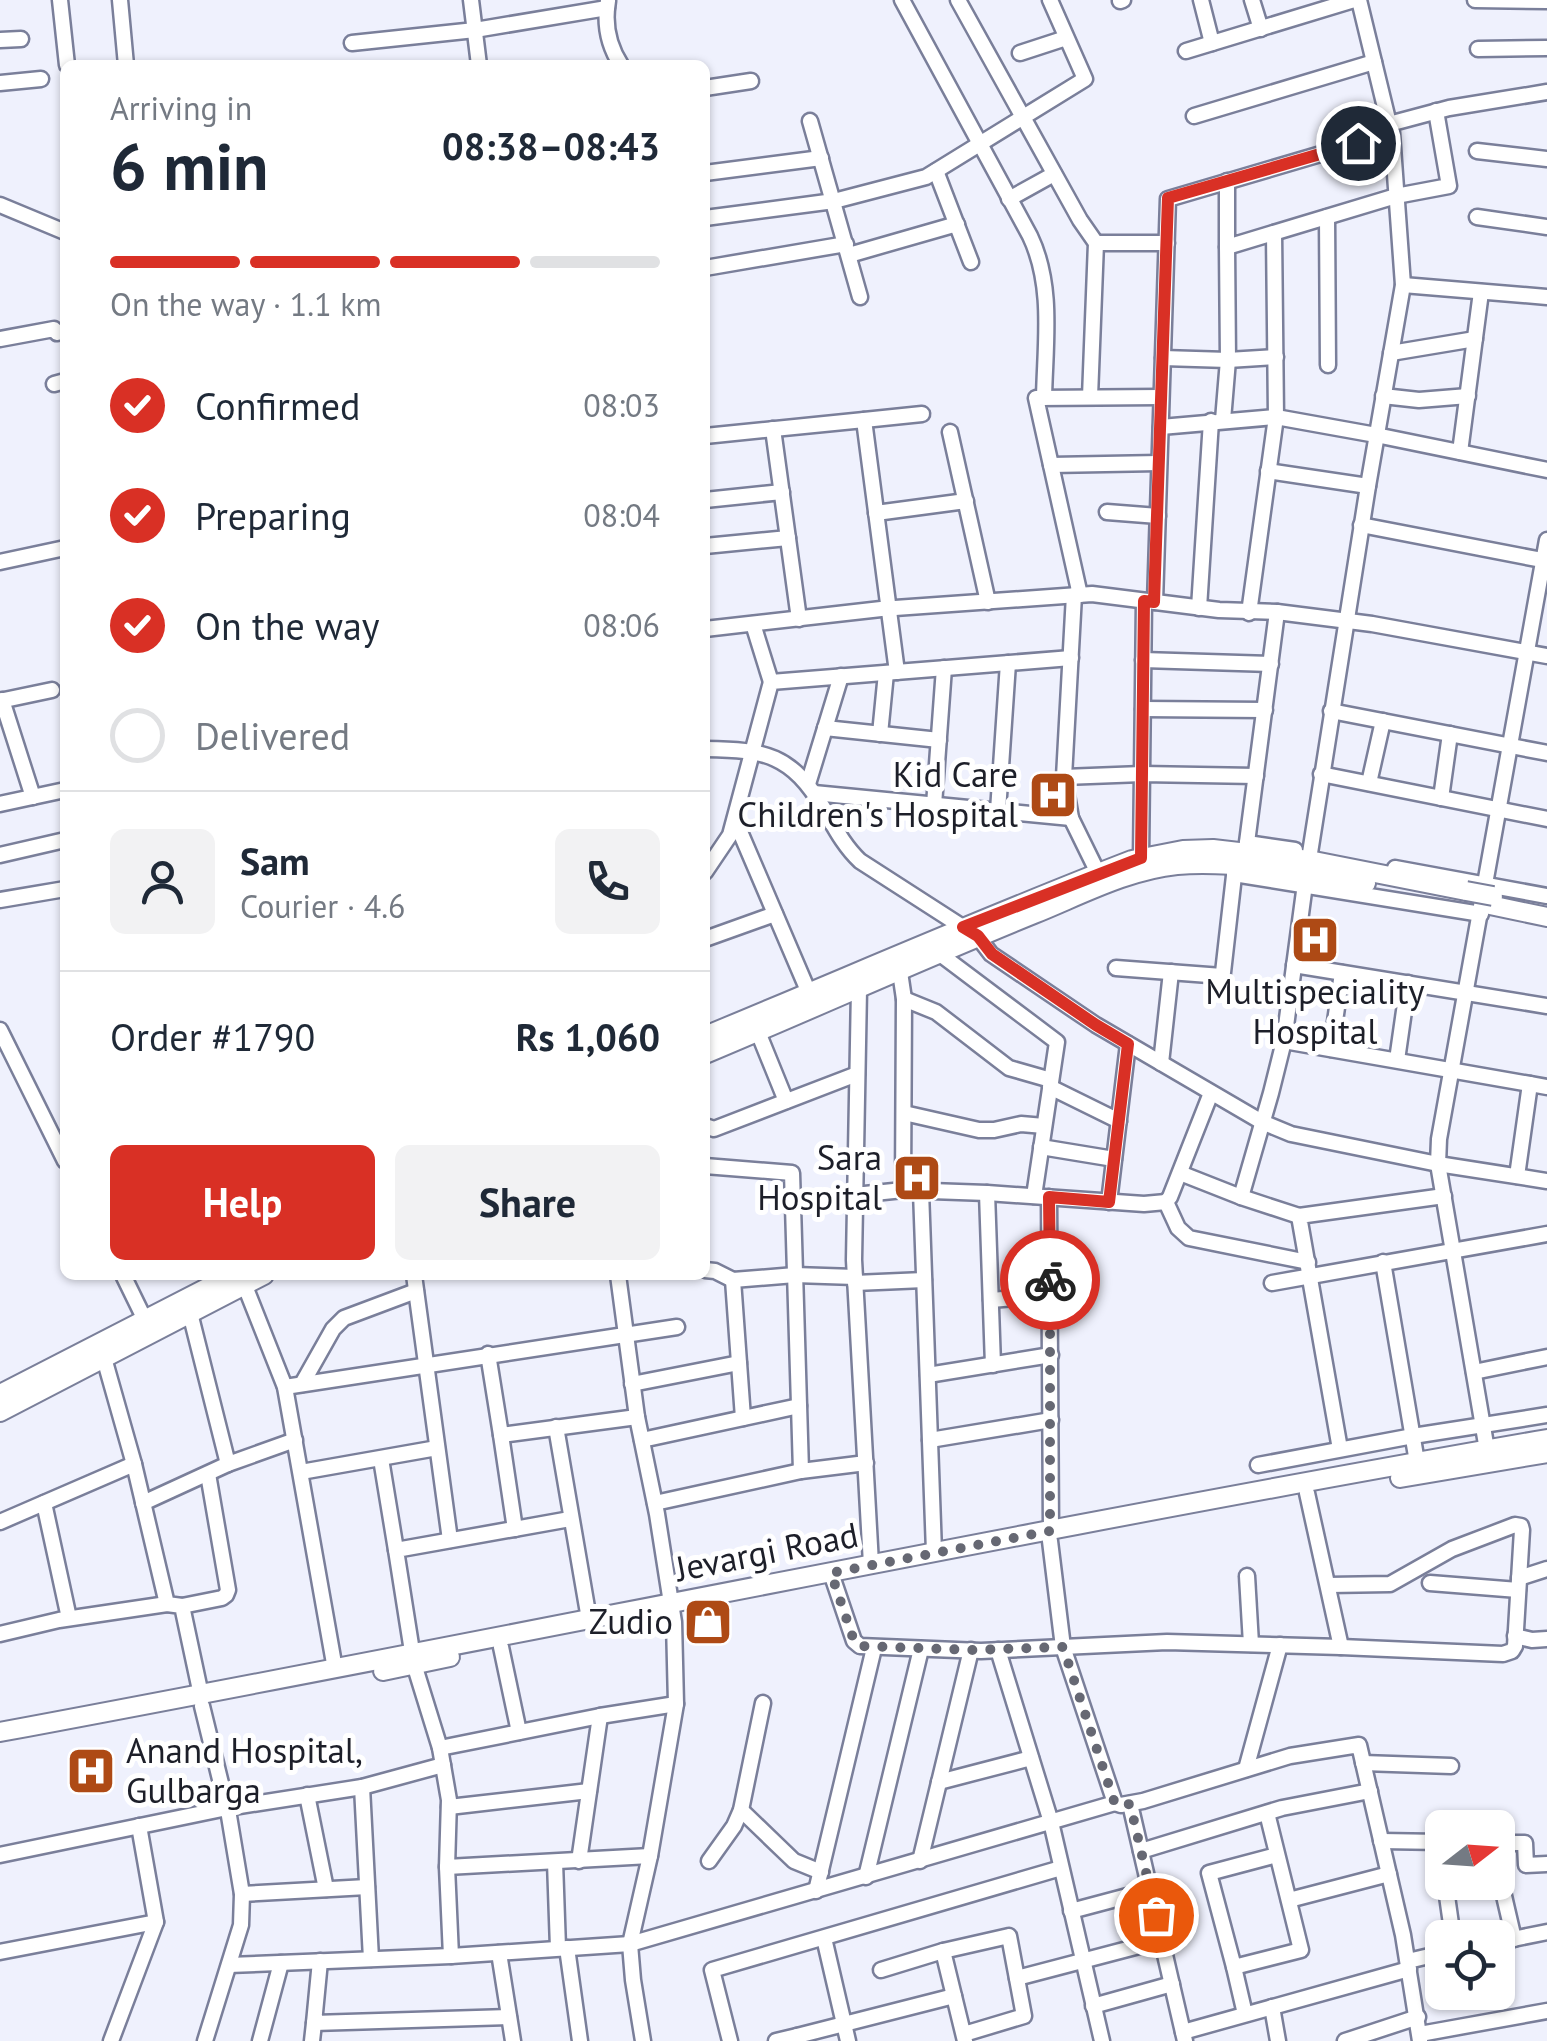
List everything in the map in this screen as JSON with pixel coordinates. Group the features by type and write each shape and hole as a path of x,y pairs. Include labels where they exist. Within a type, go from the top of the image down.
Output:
{"main road":[{"path":"710,1052 940,954 971,932 1098,873 1141,858 1183,850 1213,850 1298,872 1547,908"},
{"path":"710,1034 920,948 1150,870 1240,859"},
{"path":"1488,900 1547,916"},
{"path":"0,1394 145,1320 235,1280"},
{"path":"0,1412 190,1314 236,1280"},
{"name":"Jevargi Road","path":"0,1732 202,1700 589,1619 673,1610 833,1578 872,1564 934,1552 1050,1536 1153,1510 1547,1440"},
{"path":"833,1578 1050,1536 1547,1453"},
{"path":"0,1744 202,1700 413,1658 501,1647 673,1610"}],"street":[{"path":"60,0 66,60"},
{"path":"120,0 126,60"},
{"path":"471,0 478,60"},
{"path":"902,0 1036,248 1044,278 1044,398"},
{"path":"958,0 1096,244 1090,397"},
{"path":"710,217 834,202 926,177 1085,79 1050,0"},
{"path":"1202,0 1212,43"},
{"path":"1252,0 1260,29"},
{"path":"1186,51 1260,29 1307,7 1356,0 1390,129 1403,285 1310,852"},
{"path":"1473,0 1547,1"},
{"path":"352,42 475,30 608,4 608,37 619,60"},
{"path":"0,40 21,38"},
{"path":"1020,53 1066,38"},
{"path":"1478,49 1547,48"},
{"path":"1194,116 1374,62"},
{"path":"0,83 40,78"},
{"path":"710,87 752,81"},
{"path":"1141,858 1143,660 1158,516 1168,198 1436,111 1547,92"},
{"path":"1227,247 1396,196 1448,186 1436,111"},
{"path":"810,121 860,297"},
{"path":"1477,151 1547,159"},
{"path":"710,173 821,158"},
{"path":"936,171 971,262"},
{"path":"1009,200 1054,174"},
{"path":"1199,608 1217,421 1228,360 1227,181"},
{"path":"0,205 60,230"},
{"path":"1327,217 1328,364"},
{"path":"1477,217 1547,227"},
{"path":"710,267 848,250 956,224"},
{"path":"1249,613 1276,417 1274,233"},
{"path":"1096,244 1166,243"},
{"path":"1403,285 1547,298"},
{"path":"1460,452 1480,292"},
{"path":"0,338 54,329 60,333"},
{"path":"1391,353 1474,340"},
{"path":"1163,358 1276,357"},
{"path":"1383,396 1419,400 1468,396"},
{"path":"1098,873 1070,818 1064,777 1077,595 1036,398 1162,397"},
{"path":"710,435 922,414"},
{"path":"1161,427 1276,417 1547,470"},
{"path":"864,420 889,609 892,672 880,734"},
{"path":"773,429 799,618"},
{"path":"950,432 988,602"},
{"path":"1051,465 1159,463"},
{"path":"1268,471 1368,486"},
{"path":"710,499 782,492"},
{"path":"876,513 966,501"},
{"path":"1107,512 1158,516"},
{"path":"1361,526 1545,561"},
{"path":"710,546 788,538"},
{"path":"1488,1450 1438,1164 1439,1139 1488,900 1547,540"},
{"path":"0,562 60,549"},
{"path":"710,628 889,609 1092,594 1372,624 1547,656"},
{"path":"1116,968 1171,972 1222,983 1256,776 1277,612"},
{"path":"712,851 730,835 772,682 752,624"},
{"path":"772,682 1070,658"},
{"path":"1143,660 1271,664"},
{"path":"998,810 1008,662"},
{"path":"934,804 944,668"},
{"path":"811,789 840,676"},
{"path":"33,796 1,701 52,690"},
{"path":"1143,709 1265,710"},
{"path":"1331,711 1547,753"},
{"path":"1369,784 1383,721"},
{"path":"825,728 939,740"},
{"path":"1441,798 1450,734"},
{"path":"710,749 771,756 796,770 846,848 860,862 971,932 992,954 1096,1025 1262,1122 1291,1134 1546,1181 1547,1188"},
{"path":"1321,774 1547,819"},
{"path":"1064,777 1256,776"},
{"path":"811,789 1070,818"},
{"path":"0,804 60,791"},
{"path":"735,819 809,994"},
{"path":"0,855 60,841"},
{"path":"1240,859 1310,852 1488,900"},
{"path":"1240,859 1306,884 1488,900 1547,896"},
{"path":"1241,1197 1284,1041 1306,884"},
{"path":"0,900 60,890"},
{"path":"710,938 775,914"},
{"path":"940,954 1057,1042 1041,1147 1050,1296 1050,1536 1063,1647 1142,1852 1184,2036 1425,1960"},
{"path":"1294,965 1547,1006"},
{"path":"900,972 904,999 904,1190"},
{"path":"1160,1063 1171,972"},
{"path":"1331,1049 1342,973"},
{"path":"1397,1060 1408,983"},
{"path":"859,989 855,1280 872,1564"},
{"path":"904,999 936,1012 1009,1068 1051,1084 1119,1121"},
{"path":"0,1030 6,1058 60,1151"},
{"path":"758,1032 786,1101"},
{"path":"1284,1041 1547,1086"},
{"path":"1109,1202 1128,1044"},
{"path":"710,1128 857,1074"},
{"path":"1518,1176 1530,1084"},
{"path":"855,1195 904,1190 1144,1204 1166,1202 1211,1093"},
{"path":"904,1112 987,1131 1021,1124 1044,1126"},
{"path":"1041,1147 1114,1158"},
{"path":"710,1166 792,1172 801,1472"},
{"path":"1180,1173 1299,1216 1444,1196"},
{"path":"922,1191 934,1552"},
{"path":"987,1193 993,1364"},
{"path":"1166,1202 1178,1228 1188,1238 1309,1269"},
{"path":"1299,1216 1340,1449"},
{"path":"1272,1284 1309,1269 1384,1262 1547,1234"},
{"path":"1384,1262 1417,1462"},
{"path":"710,1271 733,1280 795,1275 924,1280"},
{"path":"125,1280 145,1320"},
{"path":"240,1280 285,1386 336,1670"},
{"path":"415,1280 450,1540"},
{"path":"619,1280 637,1417 673,1610 676,1704 650,1856 630,1944 643,2041"},
{"path":"733,1280 744,1418"},
{"path":"302,1384 333,1329 344,1318 416,1291"},
{"path":"990,1300 1050,1296"},
{"path":"190,1314 228,1464"},
{"path":"285,1386 676,1326"},
{"path":"488,1354 515,1529"},
{"path":"928,1375 1051,1355"},
{"path":"1474,1372 1547,1357"},
{"path":"104,1358 202,1700 242,1894 241,1924 205,2041"},
{"path":"632,1384 740,1363"},
{"path":"642,1440 799,1406"},
{"path":"1258,1465 1547,1415"},
{"path":"502,1434 637,1417"},
{"path":"930,1440 1051,1420"},
{"path":"556,1427 589,1619"},
{"path":"143,1503 228,1464 294,1440"},
{"path":"300,1472 438,1448"},
{"path":"381,1458 413,1658 444,1765 449,1807 446,1867 451,1956"},
{"path":"655,1503 801,1472 866,1463"},
{"path":"0,1522 134,1464"},
{"path":"0,1634 70,1618 226,1595 208,1474"},
{"path":"1307,1493 1341,1646"},
{"path":"44,1502 70,1618"},
{"path":"396,1550 570,1518"},
{"path":"833,1578 854,1641 874,1648 998,1650 1167,1642 1503,1654 1512,1651 1515,1636 1522,1533 1519,1525 1452,1550 1390,1584 1328,1585"},
{"path":"1430,1583 1519,1584 1547,1569"},
{"path":"1248,1576 1251,1644"},
{"path":"1515,1636 1547,1639"},
{"path":"1246,1769 1280,1644"},
{"path":"501,1647 519,1732"},
{"path":"816,1892 874,1648"},
{"path":"866,1877 921,1649"},
{"path":"920,1861 972,1650"},
{"path":"998,1650 1050,1822 1102,2041"},
{"path":"710,1862 742,1810 763,1703"},
{"path":"440,1748 676,1704"},
{"path":"579,1861 600,1716"},
{"path":"229,1965 630,1944 1290,1756 1359,1745 1408,1965 1420,2038 1547,2011"},
{"path":"939,1782 1031,1758"},
{"path":"1364,1763 1451,1766"},
{"path":"0,1854 227,1808 362,1786 444,1765"},
{"path":"362,1786 371,1960"},
{"path":"449,1807 589,1791"},
{"path":"1142,1852 1267,1813 1370,1791"},
{"path":"307,1795 326,1889"},
{"path":"742,1810 794,1862 821,1872"},
{"path":"1234,1966 1301,1950 1267,1813"},
{"path":"112,2041 156,1922 139,1826"},
{"path":"1381,1841 1425,1842"},
{"path":"1515,1843 1525,1843 1526,1865"},
{"path":"1245,2014 1210,1873 1278,1855"},
{"path":"446,1867 650,1856"},
{"path":"555,1862 563,1948 580,2041"},
{"path":"1515,1867 1547,1864"},
{"path":"730,2041 712,1970 1061,1868"},
{"path":"1289,1900 1389,1874"},
{"path":"242,1894 367,1886"},
{"path":"1071,1911 1150,1890"},
{"path":"0,1952 156,1922"},
{"path":"1515,1938 1547,1932"},
{"path":"880,1970 942,1950 1009,1936 1024,2016 964,2038 942,1950"},
{"path":"824,1938 848,2041"},
{"path":"1017,1978 1162,1940"},
{"path":"499,1953 512,2041"},
{"path":"312,2041 320,1961"},
{"path":"260,2041 282,1963"},
{"path":"1094,2006 1172,1984"},
{"path":"776,2041 798,2039 954,1996"},
{"path":"1272,2007 1278,2041"},
{"path":"314,2023 509,2017"},
{"path":"1349,2040 1418,2017"}],"way so far":[{"path":"1050,1280 1050,1531 831,1573 854,1641 860,1646 972,1650 1063,1647 1115,1804 1130,1804 1156,1915"}],"place":[{"name":"Kid Care Children's Hospital","path":"1053,795"},
{"name":"Multispeciality Hospital","path":"1315,940"},
{"name":"Sara Hospital","path":"917,1178"},
{"name":"Zudio","path":"708,1622"},
{"name":"Anand Hospital, Gulbarga","path":"91,1771"}],"route":[{"path":"1050,1280 1049,1197 1109,1202 1128,1044 992,954 978,936 963,927 1141,858 1144,601 1154,602 1168,198 1358,143"}]}
